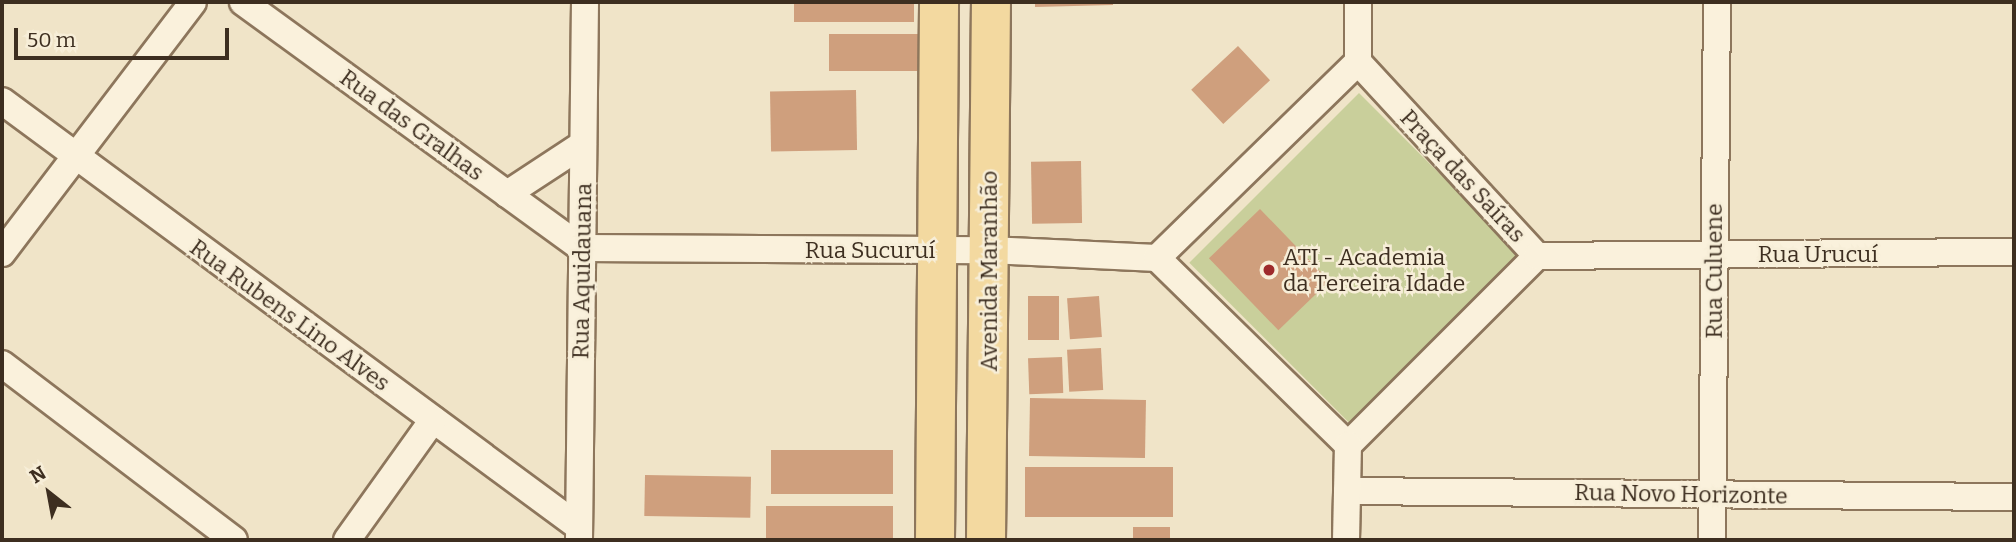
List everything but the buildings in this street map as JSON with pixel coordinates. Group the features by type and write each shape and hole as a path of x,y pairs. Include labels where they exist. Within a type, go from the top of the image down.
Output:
{"main road":[{"path":"935,540 939,2"},
{"name":"Avenida Maranhão","path":"986,540 990,2"}],"street":[{"path":"2,253 193,2"},
{"name":"Rua das Gralhas","path":"243,2 582,248"},
{"name":"Rua Aquidauana","path":"579,534 584,2"},
{"path":"1346,540 1348,445 1157,258 1358,62 1358,2"},
{"name":"Rua Culuene","path":"1712,540 1717,2"},
{"name":"Praça das Saíras","path":"1348,445 1537,256 1358,62"},
{"name":"Rua Rubens Lino Alves","path":"2,101 433,420 579,534"},
{"path":"507,194 583,145"},
{"name":"Rua Sucuruí","path":"582,248 989,250 1157,258"},
{"name":"Rua Urucuí","path":"1537,256 2014,252"},
{"path":"2,364 234,540"},
{"path":"346,540 433,420"},
{"name":"Rua Novo Horizonte","path":"1347,491 2014,497"}],"green space":[{"path":"1359,93 1525,259 1355,429 1189,263"}],"place":[{"name":"ATI - Academia da Terceira Idade","path":"1269,270"}]}
